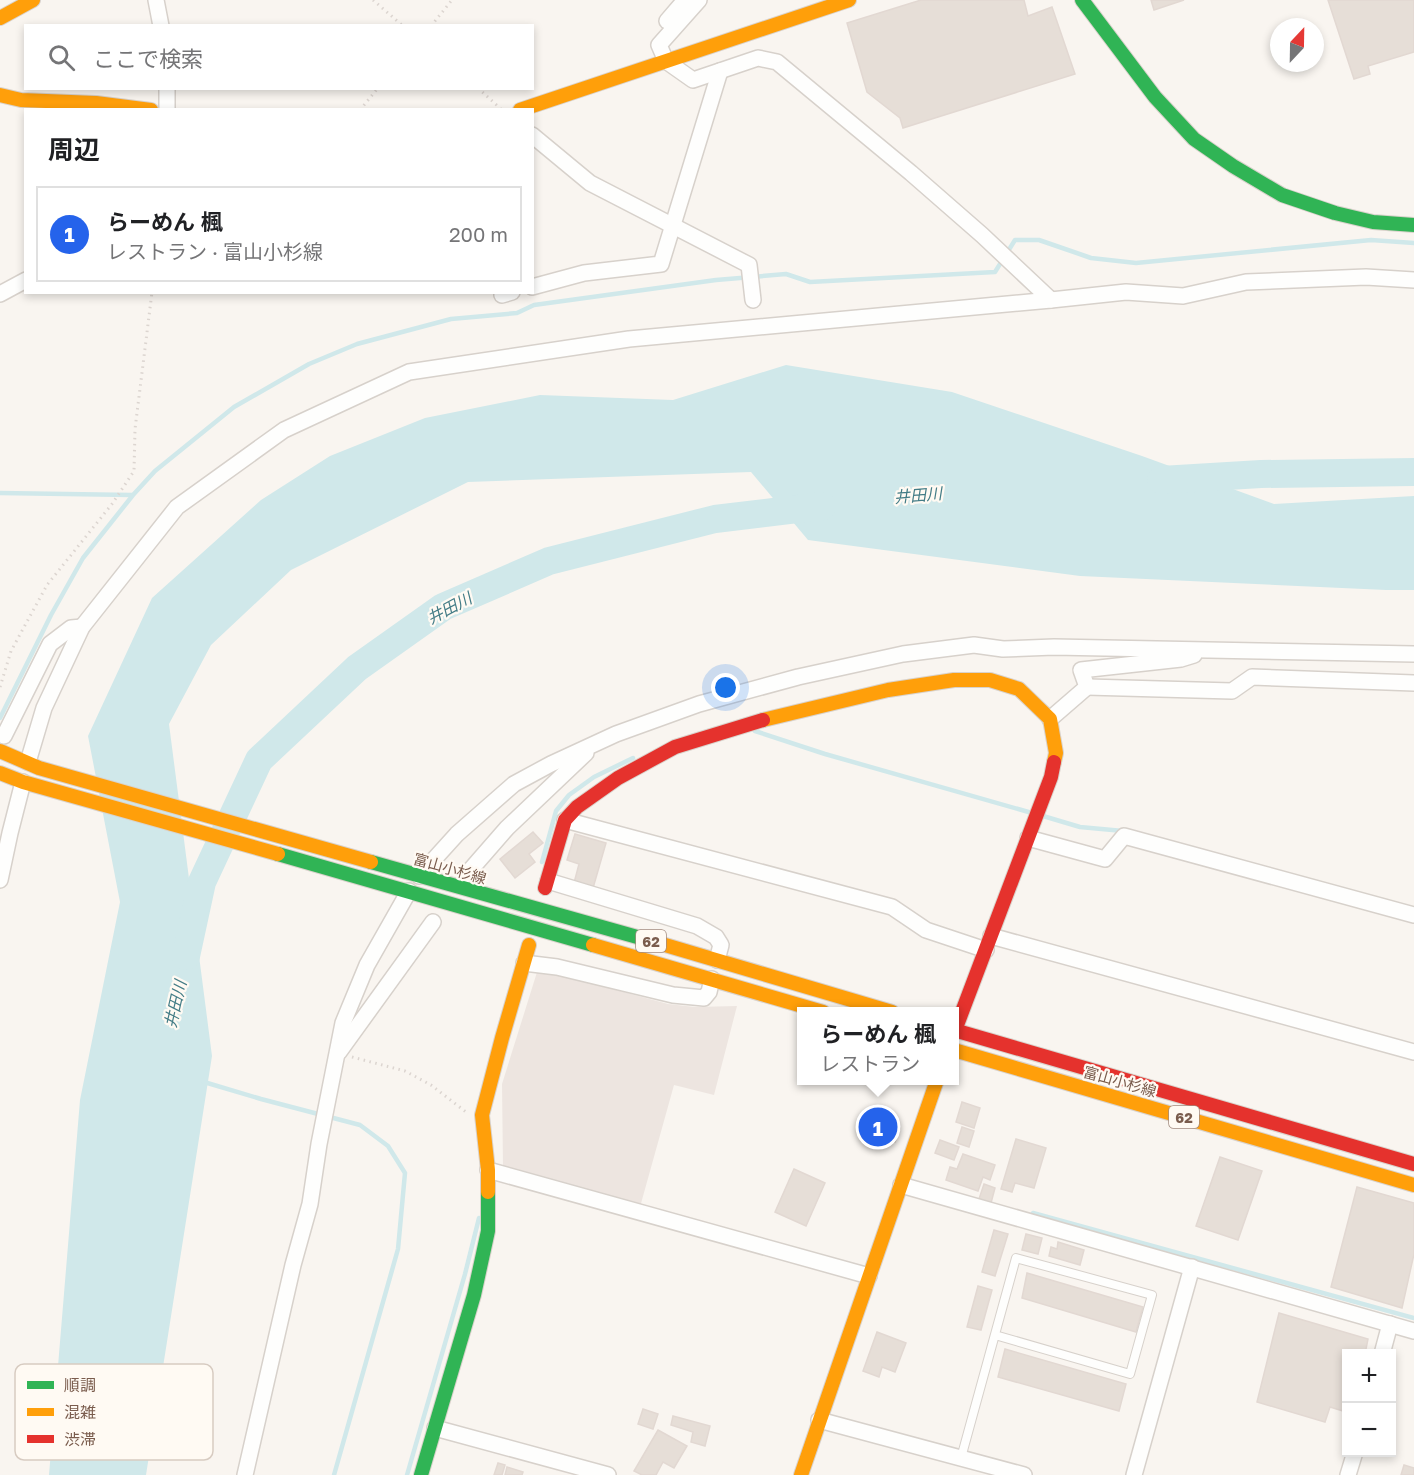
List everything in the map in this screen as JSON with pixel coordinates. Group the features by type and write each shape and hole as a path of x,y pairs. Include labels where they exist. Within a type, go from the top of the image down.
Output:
{"street":[{"path":"0,18 33,0"},
{"path":"156,0 161,24"},
{"path":"685,0 660,28 659,45 666,61 693,80 758,58 777,62 920,181 1051,300"},
{"path":"659,45 699,0"},
{"path":"526,108 849,0"},
{"path":"1082,0 1155,97 1194,139 1233,166 1282,195 1335,213 1373,222 1414,225"},
{"path":"534,286 584,273 661,264 720,71"},
{"path":"167,90 167,108"},
{"path":"0,95 21,100 96,103 135,108"},
{"path":"534,137 590,183 749,265 753,300"},
{"path":"34,765 44,708 82,627 177,507 284,430 409,372 629,339 1126,292 1183,296 1246,282 1366,277 1414,280"},
{"path":"0,294 24,281"},
{"path":"2,744 50,644 71,628 82,627"},
{"path":"414,875 514,784 551,764 616,734 699,704 798,677 903,654 974,645 1003,649 1054,647 1414,654"},
{"path":"1087,687 1081,670 1181,659 1205,650"},
{"path":"1050,719 1087,687 1232,691 1252,677 1414,683"},
{"path":"717,960 721,945 716,937 697,926 546,885 565,820 577,807 618,778 675,747 767,719 888,690 954,680 990,680 1019,689 1050,719 1056,753 1050,777 1028,838 959,1020"},
{"name":"富山小杉線","path":"2,744 34,765 878,1007"},
{"path":"466,875 507,828 595,744"},
{"name":"62","path":"0,773 29,784 809,1007"},
{"path":"0,880 10,833 29,784"},
{"path":"565,820 892,907 926,930 988,943 1414,1052"},
{"path":"1028,838 1105,860 1124,836 1414,915"},
{"path":"245,1475 293,1265 310,1204 319,1144 343,1023 367,965 405,890"},
{"path":"337,1054 433,922"},
{"path":"421,1475 474,1295 488,1231 488,1170 482,1115 529,945"},
{"path":"524,963 557,967 673,995 704,998 709,992 712,980"},
{"name":"富山小杉線","path":"959,1032 1414,1164"},
{"name":"富山小杉線","path":"959,1051 1414,1185"},
{"path":"801,1475 935,1085"},
{"path":"488,1170 869,1276"},
{"path":"901,1185 1414,1331"},
{"path":"1134,1475 1192,1267"},
{"path":"1383,1349 1390,1324"},
{"path":"819,1420 1024,1475"},
{"path":"435,1428 608,1475"},
{"path":"1348,1475 1353,1457"}],"lane":[{"path":"962,1458 995,1335 1016,1258 1152,1295 1130,1374 995,1335"}],"path":[{"path":"374,0 402,24"},
{"path":"432,24 452,0"},
{"path":"362,108 376,90"},
{"path":"480,90 500,108"},
{"path":"0,687 11,651 47,585 112,504 134,471 135,429 152,294"},
{"path":"337,1054 405,1071 431,1085 467,1113 482,1115"}],"shaded area":[{"path":"538,969 668,1004 695,1007 737,1006 714,1095 674,1085 640,1207 503,1167 502,1084"}],"water":[{"path":"786,365 952,392 1142,456 1274,504 1414,496 1414,590 1080,576 808,540 751,472 468,482 291,570 211,645 169,724 212,1056 163,1364 58,1364 80,1100 120,902 88,736 152,598 261,500 330,456 425,418 540,395 673,400"},
{"path":"50,1460 148,1460 146,1475 49,1475"}],"building":[{"path":"921,0 1024,0 1028,16 1052,7 1075,74 903,128 900,118 867,92 847,23"},
{"path":"1151,0 1184,0 1154,10"},
{"path":"1328,0 1414,0 1414,52 1368,66 1370,74 1354,79"},
{"path":"533,832 543,843 529,854 535,862 515,878 500,859"},
{"path":"575,834 606,843 593,888 574,883 579,864 567,860"},
{"path":"962,1102 980,1108 974,1128 956,1122"},
{"path":"873,1110 895,1117 893,1126 900,1128 895,1142 859,1130 863,1117 870,1119"},
{"path":"962,1127 974,1131 969,1147 957,1143"},
{"path":"1016,1139 1046,1148 1034,1188 1015,1183 1012,1192 1001,1189"},
{"path":"940,1140 959,1147 954,1160 935,1153"},
{"path":"963,1154 995,1165 990,1180 983,1177 978,1191 946,1180 950,1167 957,1169"},
{"path":"1220,1157 1262,1171 1238,1240 1196,1226"},
{"path":"794,1169 825,1183 806,1226 775,1212"},
{"path":"984,1184 995,1188 991,1203 979,1199"},
{"path":"1357,1187 1414,1203 1414,1254 1402,1308 1331,1287"},
{"path":"994,1230 1008,1234 995,1276 982,1272"},
{"path":"1026,1234 1042,1238 1038,1254 1022,1250"},
{"path":"1058,1242 1084,1250 1080,1265 1049,1256 1051,1247 1057,1249"},
{"path":"1027,1273 1143,1307 1136,1332 1022,1298"},
{"path":"978,1286 992,1290 981,1330 967,1327"},
{"path":"1279,1313 1368,1339 1366,1349 1342,1349 1342,1411 1330,1407 1325,1422 1257,1402"},
{"path":"877,1332 906,1343 895,1372 882,1367 879,1377 863,1371"},
{"path":"1005,1349 1126,1384 1119,1411 998,1377"},
{"path":"643,1409 658,1414 653,1429 638,1424"},
{"path":"673,1416 710,1426 705,1446 691,1442 693,1432 671,1425"},
{"path":"658,1430 687,1446 674,1468 663,1462 656,1475 642,1475 634,1471"},
{"path":"498,1463 505,1465 502,1475 494,1475"},
{"path":"1404,1465 1414,1468 1414,1475 1401,1475"},
{"path":"507,1467 523,1472 522,1475 505,1475"}],"waterway":[{"path":"0,718 51,615 83,558 155,471 234,407 309,364 357,344 451,319 517,313 534,305 716,280 786,274 810,282 995,272 1015,240 1039,240 1091,258 1136,263 1371,240 1414,243"},
{"name":"井田川","path":"1161,480 1261,474 1414,472"},
{"path":"0,493 132,495"},
{"name":"井田川","path":"186,956 202,882 259,760 357,668 443,607 549,561 715,519 822,506"},
{"path":"755,731 825,754 1032,813"},
{"path":"542,862 556,811 569,795 594,777 633,758"},
{"path":"1043,816 1080,827 1123,831"},
{"path":"204,1082 360,1125 388,1146 405,1173 398,1249 334,1475"},
{"path":"1033,1213 1414,1318"},
{"path":"407,1475 479,1218"}],"traffic: fast":[{"path":"1082,0 1155,97 1194,139 1233,166 1282,195 1335,213 1373,222 1414,225"},
{"path":"278,854 593,945"},
{"path":"371,862 655,942"},
{"path":"421,1475 474,1295 488,1231 488,1192"}],"traffic: slow":[{"path":"0,18 33,0"},
{"path":"526,108 849,0"},
{"path":"0,95 21,100 96,103 135,108"},
{"path":"763,720 888,690 954,680 990,680 1019,689 1050,719 1056,753 1054,762"},
{"path":"0,751 39,768 371,862"},
{"path":"0,773 23,782 278,854"},
{"path":"655,942 875,1007"},
{"path":"488,1192 482,1115 529,945"},
{"path":"593,945 806,1007"},
{"path":"959,1051 1414,1185"},
{"path":"801,1475 935,1085"}],"traffic: jam":[{"path":"545,888 565,820 577,807 618,778 675,747 763,720"},
{"path":"959,1020 1051,777 1054,762"},
{"path":"959,1031 1414,1164"}],"place":[{"name":"らーめん 楓","path":"878,1127"}]}
